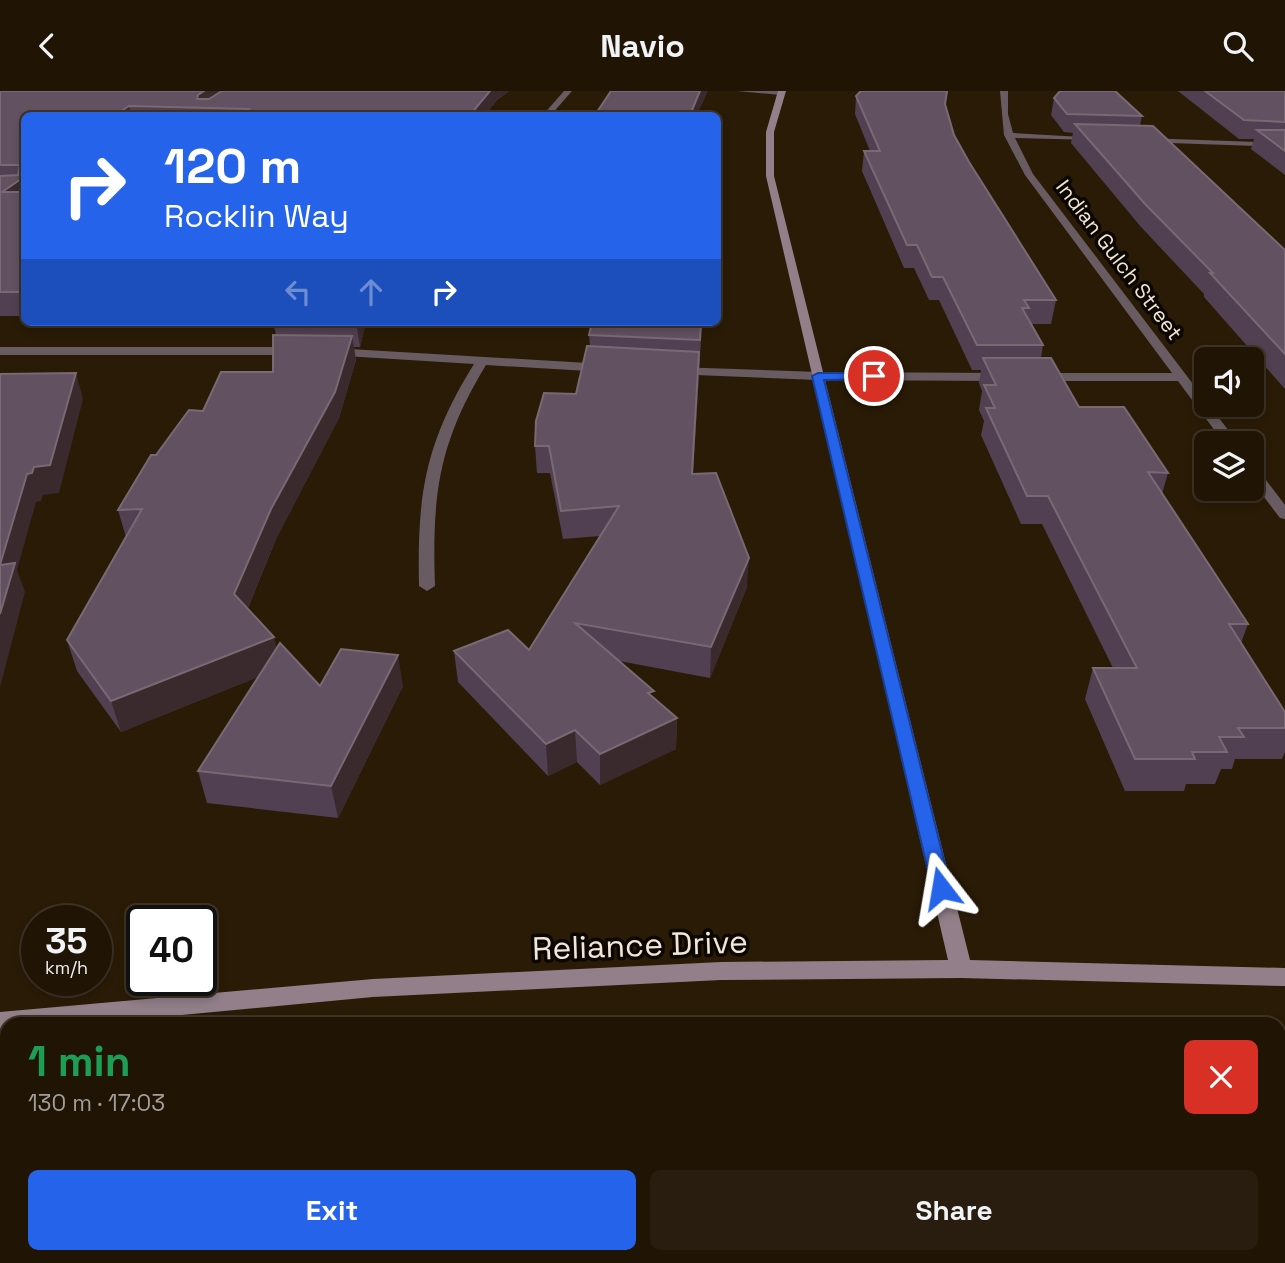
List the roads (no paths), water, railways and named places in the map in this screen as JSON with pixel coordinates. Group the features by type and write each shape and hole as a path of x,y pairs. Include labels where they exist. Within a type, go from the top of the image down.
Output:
{"street":[{"path":"550,112 568,91"},
{"path":"741,91 781,92 771,120 767,150 770,176 961,969"},
{"name":"Indian Gulch Street","path":"1004,91 1003,113 1008,135 1029,175 1222,431"},
{"path":"1008,135 1105,139"},
{"path":"1133,140 1285,145"},
{"path":"0,352 315,351 617,368"},
{"path":"427,586 424,516 433,456 454,404 483,359"},
{"path":"666,371 818,376 1013,377"},
{"path":"1027,377 1181,377"},
{"path":"1264,487 1285,515"},
{"name":"Reliance Drive","path":"55,1017 373,988 721,971 961,969 1285,977"}]}
